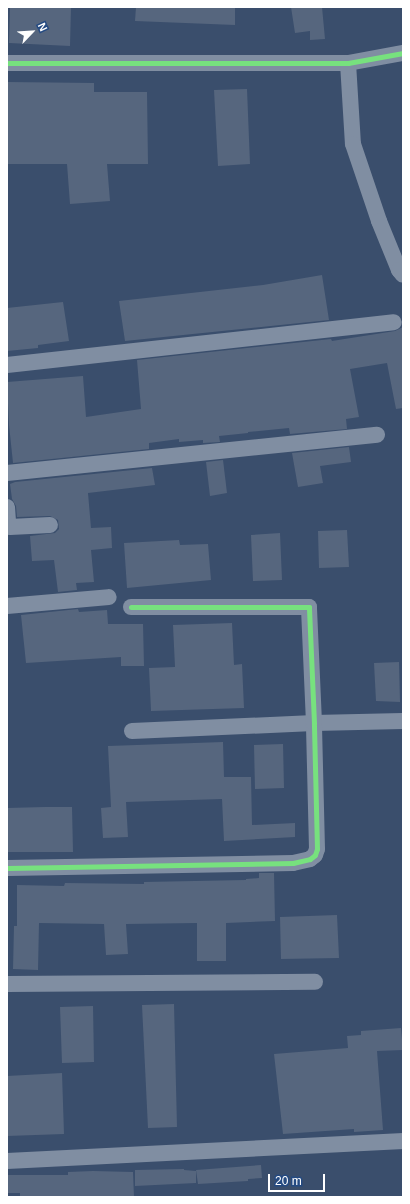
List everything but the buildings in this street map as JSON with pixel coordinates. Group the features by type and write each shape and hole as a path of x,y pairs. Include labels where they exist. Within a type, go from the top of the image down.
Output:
{"street":[{"path":"7,63 348,63 403,53"},
{"path":"348,63 353,144 379,221 399,270 403,275"},
{"path":"7,365 394,322"},
{"path":"7,473 377,435"},
{"path":"7,507 8,522 10,527 50,524"},
{"path":"7,606 109,597"},
{"path":"7,868 293,863 310,859 315,855 317,849 314,723 309,607 131,607"},
{"path":"132,731 314,723 403,721"},
{"path":"7,984 314,982"},
{"path":"7,1161 403,1141"}],"cycle path":[{"path":"7,63 348,63 403,53"},
{"path":"7,868 293,863 310,859 315,855 317,849 314,723 309,607 131,607"}]}
